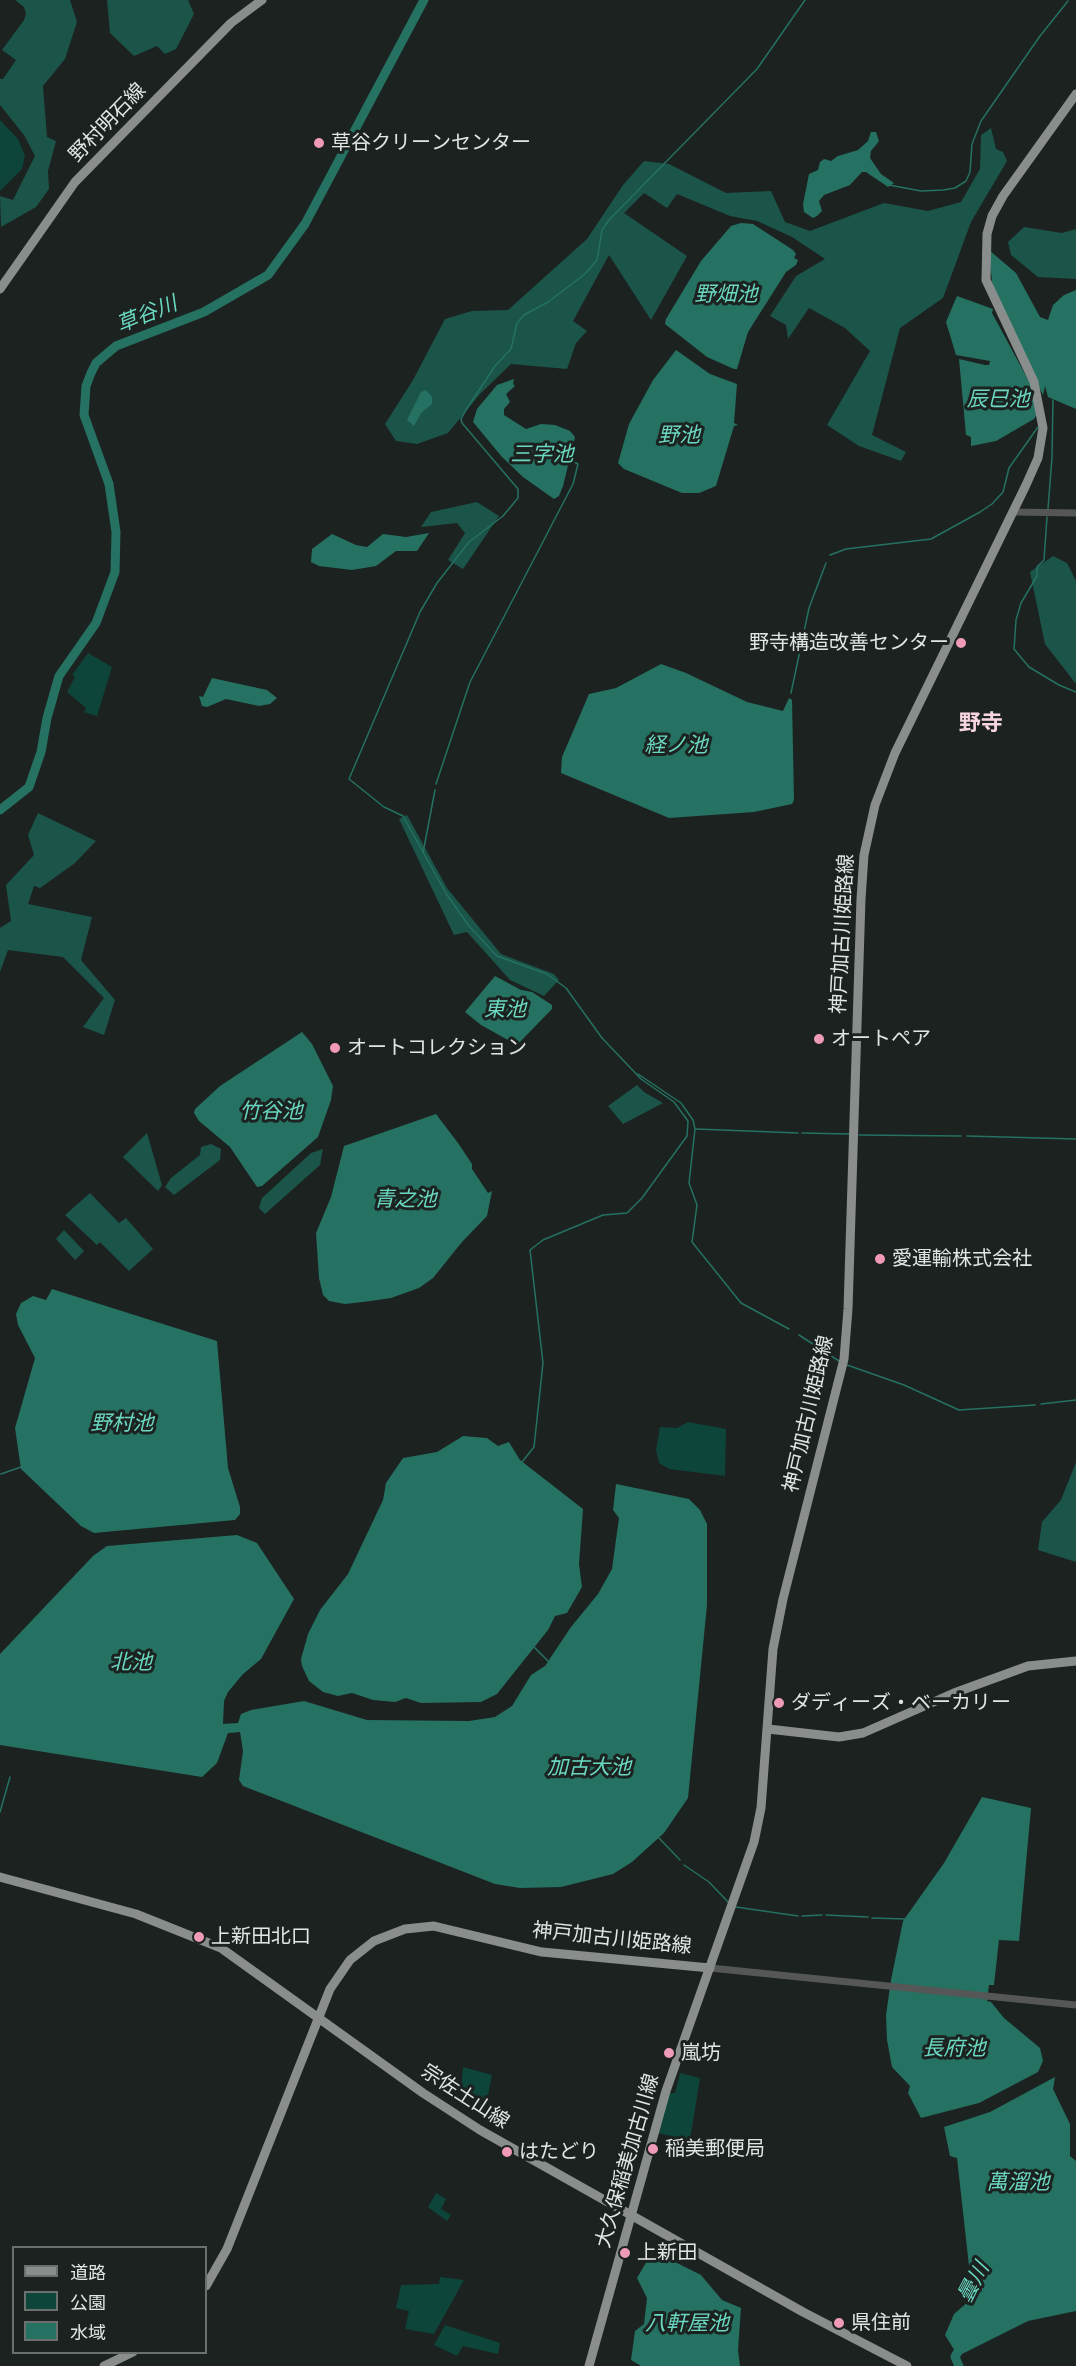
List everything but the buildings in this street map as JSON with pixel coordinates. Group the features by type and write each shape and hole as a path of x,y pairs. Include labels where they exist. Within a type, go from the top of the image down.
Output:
{"main road":[{"name":"野村明石線","path":"0,289 75,182 231,23 262,0"},
{"name":"神戸加古川姫路線","path":"207,2284 227,2249 318,2016 341,1972 360,1950 390,1934 420,1927 453,1929 542,1952 710,1968 754,1842 768,1729 773,1649 783,1599 844,1359 848,1309 864,855 875,806 895,753 1038,458 1043,428 1042,414 1034,382 986,280 987,234 992,216 1003,196 1076,94"},
{"path":"768,1729 839,1737 863,1733 954,1693 1028,1666 1076,1661"},
{"name":"宗佐土山線","path":"0,1877 136,1914 208,1941 237,1958 463,2120 631,2216 908,2366"},
{"name":"大久保稲美加古川線","path":"589,2366 666,2091 710,1968"},
{"path":"104,2366 129,2354"}],"street":[{"path":"1013,512 1076,513"},
{"path":"710,1968 1076,2005"}],"green space":[{"path":"0,120 18,139 25,156 22,169 0,191"},
{"path":"88,653 112,667 97,716 84,712 86,708 67,692 75,677 72,675"},
{"path":"688,1422 726,1429 725,1476 669,1469 659,1463 656,1450 660,1427 677,1428"},
{"path":"463,2067 492,2075 487,2100 461,2090"},
{"path":"680,2073 700,2078 690,2140 657,2133 668,2093 675,2093"},
{"path":"436,2193 446,2199 441,2209 451,2215 447,2221 428,2207"},
{"path":"440,2277 464,2280 434,2334 405,2329 409,2311 396,2308 401,2285 439,2284"},
{"path":"445,2325 500,2343 498,2354 463,2346 457,2356 434,2345"}],"shaded area":[{"path":"15,0 70,0 77,22 65,59 43,86 47,137 56,141 48,171 49,189 36,207 1,227 0,196 13,200 35,156 24,135 0,105 0,79 3,79 16,60 2,50 26,14 24,7"},
{"path":"107,0 188,0 194,14 176,49 165,54 157,46 134,56 110,33"},
{"path":"991,128 996,149 1003,152 1007,161 971,222 943,298 900,328 872,435 906,452 901,461 859,446 827,425 870,351 845,328 809,308 788,339 786,325 770,316 796,276 825,259 792,237 757,221 730,216 677,194 667,208 644,193 624,213 687,256 651,320 609,255 573,321 587,331 576,343 567,369 511,364 480,394 448,433 417,444 396,441 385,424 413,380 445,319 472,311 508,310 587,239 623,185 644,161 669,164 726,193 771,191 785,222 810,231 884,203 928,211 961,202 980,169 981,135"},
{"path":"1024,227 1062,233 1076,229 1076,279 1038,277 1011,255 1008,242"},
{"path":"477,502 499,516 463,569 448,560 465,533 457,523 421,527 431,512"},
{"path":"1053,556 1067,563 1076,581 1076,684 1045,644 1030,572"},
{"path":"38,813 96,841 75,863 40,888 34,886 28,904 92,917 81,960 115,1000 104,1035 83,1027 104,998 63,957 8,950 0,972 0,928 11,921 6,885 34,855 28,835"},
{"path":"407,815 447,888 501,954 554,974 559,980 544,996 510,980 467,932 454,935 399,819"},
{"path":"637,1085 663,1103 623,1124 608,1106"},
{"path":"147,1133 162,1185 158,1191 123,1157"},
{"path":"211,1144 221,1149 220,1160 174,1195 165,1187 171,1178 200,1155 201,1147"},
{"path":"323,1149 320,1165 265,1214 259,1208 262,1198 311,1153"},
{"path":"90,1193 119,1223 126,1218 153,1249 129,1271 100,1242 97,1245 65,1215"},
{"path":"64,1230 84,1251 75,1260 56,1239"},
{"path":"1076,1462 1076,1562 1038,1550 1042,1522 1061,1500"}],"water":[{"path":"871,132 876,132 879,141 871,151 870,158 881,174 894,183 888,187 866,172 862,172 850,185 824,195 819,201 822,211 817,216 813,218 804,212 803,204 809,174 818,170 820,162 824,159 831,161 838,156 858,150 868,141"},
{"name":"野畑池","path":"741,223 753,224 793,250 796,254 794,258 798,260 796,265 786,272 748,332 737,369 734,369 707,357 665,324 701,261 731,226"},
{"path":"989,250 1016,273 1040,317 1048,320 1053,305 1064,295 1076,290 1076,409 1048,397 1045,386 1043,395 1000,308 992,282"},
{"name":"辰巳池","path":"957,296 993,309 992,313 1031,385 1037,414 1034,419 996,441 971,446 971,437 966,435 959,359 985,365 989,365 990,361 956,355 946,322"},
{"name":"野池","path":"676,350 710,374 737,384 734,423 738,425 734,426 716,486 699,493 682,493 624,469 618,463 629,424 653,380"},
{"name":"三字池","path":"514,379 515,386 506,394 510,402 504,409 504,415 526,429 541,424 555,425 570,431 575,437 563,486 559,496 554,499 523,477 502,457 473,422 477,409 497,385"},
{"path":"426,390 432,397 432,404 421,413 414,426 407,420 421,392"},
{"path":"429,533 417,551 396,551 376,566 352,570 319,566 311,562 312,549 332,534 356,545 367,547 383,534 406,537"},
{"name":"経ノ池","path":"661,664 686,673 747,702 783,711 789,698 792,700 794,800 792,804 754,812 669,818 561,773 562,757 589,694 616,688"},
{"path":"212,678 267,690 277,698 270,704 259,706 226,699 207,707 202,706 199,696 203,697"},
{"name":"東池","path":"495,976 521,990 532,992 552,1005 552,1009 517,1045 481,1025 465,1012"},
{"name":"竹谷池","path":"302,1032 312,1044 333,1086 331,1100 318,1137 262,1186 257,1187 230,1147 199,1121 194,1113 195,1109 220,1086"},
{"name":"青之池","path":"436,1114 472,1164 472,1169 488,1193 492,1191 487,1216 433,1278 419,1288 391,1298 371,1301 345,1304 329,1301 323,1295 319,1278 316,1233 331,1197 344,1146"},
{"name":"野村池","path":"52,1289 217,1341 228,1468 240,1507 240,1514 235,1520 94,1533 81,1526 21,1469 15,1428 35,1358 18,1325 16,1314 21,1303 33,1296 46,1300"},
{"path":"463,1436 487,1438 498,1446 509,1442 520,1460 583,1509 579,1564 582,1587 567,1613 555,1616 548,1630 497,1694 481,1702 421,1703 406,1698 395,1702 373,1700 352,1693 338,1696 323,1692 309,1681 302,1666 301,1659 308,1634 320,1610 348,1574 383,1500 386,1483 403,1458 437,1452"},
{"name":"加古大池","path":"616,1484 689,1499 700,1510 707,1524 707,1605 688,1798 664,1833 632,1862 613,1874 561,1887 520,1888 495,1884 243,1786 239,1780 243,1751 240,1732 228,1733 217,1763 202,1777 0,1745 0,1654 93,1556 107,1546 237,1535 257,1543 294,1599 261,1659 243,1674 228,1692 224,1701 223,1724 238,1723 241,1714 251,1710 304,1701 367,1720 469,1721 495,1717 512,1706 531,1675 545,1666 571,1627 598,1594 612,1569 619,1518 613,1510"},
{"name":"長府池","path":"982,1797 1031,1808 1019,1941 999,1940 994,1985 989,1985 987,2001 991,2002 1004,2018 1040,2048 1043,2061 1038,2072 979,2103 921,2118 908,2093 910,2086 892,2067 887,2040 886,2015 891,1980 903,1921 944,1863"},
{"name":"萬溜池","path":"1055,2077 1053,2089 1070,2124 1070,2156 1076,2161 1076,2311 1028,2321 958,2356 945,2335 954,2314 969,2301 969,2266 957,2158 950,2156 944,2127 990,2112"},
{"name":"八軒屋池","path":"672,2246 677,2252 673,2261 701,2275 722,2300 741,2308 738,2350 740,2366 641,2366 631,2360 635,2331 644,2324 647,2298 637,2278 647,2261"}],"waterway":[{"name":"草谷川","path":"0,810 29,787 41,752 47,718 59,676 96,623 115,572 116,532 109,484 84,415 86,386 96,363 116,346 204,312 268,275 305,224 424,0"},
{"path":"522,1462 534,1447 543,1363 530,1250 543,1240 603,1215 627,1213 642,1198 687,1136 688,1121 674,1102 641,1079 602,1038 566,988 547,974 497,956 469,926 447,895 403,816 384,807 349,779 420,612 437,583 469,542 503,516 518,498 518,489 462,423 461,419 466,410 495,366 511,349 517,323 524,315 548,302 585,274 597,260 602,230 609,220 757,69 805,0"},
{"path":"889,185 921,191 943,190 955,188 966,181 970,172 972,144 981,121 1040,36 1068,1"},
{"path":"1048,509 1053,400"},
{"path":"830,555 846,549 931,539 980,512 992,504 1003,492 1009,468 1038,427"},
{"path":"436,784 470,682 573,484 578,464 568,459"},
{"path":"1047,517 1044,560 1037,567 1037,576 1021,603 1016,620 1014,649 1029,667 1059,685 1076,692"},
{"path":"791,693 809,608 826,563"},
{"path":"423,853 435,790"},
{"path":"638,1074 681,1103 693,1120 695,1129 689,1183 697,1205 692,1242 741,1303 789,1329"},
{"path":"696,1129 798,1133"},
{"path":"802,1133 849,1134"},
{"path":"859,1135 961,1136"},
{"path":"967,1136 1076,1139"},
{"path":"799,1335 839,1361"},
{"path":"847,1365 904,1385 959,1410 1035,1405"},
{"path":"1041,1404 1076,1400"},
{"path":"1,1474 21,1467"},
{"path":"534,1647 549,1662"},
{"path":"0,1812 10,1777"},
{"path":"658,1837 680,1860"},
{"path":"684,1865 709,1882 728,1902"},
{"path":"736,1907 798,1916"},
{"path":"802,1916 822,1915"},
{"path":"826,1915 868,1917"},
{"path":"872,1918 906,1919"},
{"name":"曇川","path":"959,2366 955,2357 962,2344"}],"place":[{"name":"草谷クリーンセンター","path":"319,143"},
{"name":"野寺構造改善センター","path":"961,643"},
{"name":"オートペア","path":"819,1039"},
{"name":"オートコレクション","path":"335,1048"},
{"name":"愛運輸株式会社","path":"880,1259"},
{"name":"ダディーズ・ベーカリー","path":"779,1703"},
{"name":"上新田北口","path":"199,1937"},
{"name":"嵐坊","path":"669,2053"},
{"name":"稲美郵便局","path":"653,2149"},
{"name":"はたどり","path":"507,2152"},
{"name":"上新田","path":"625,2253"},
{"name":"県住前","path":"839,2323"}],"district":[{"name":"野寺","path":"981,724"}],"water label":[{"name":"北池","path":"131,1663"}]}
